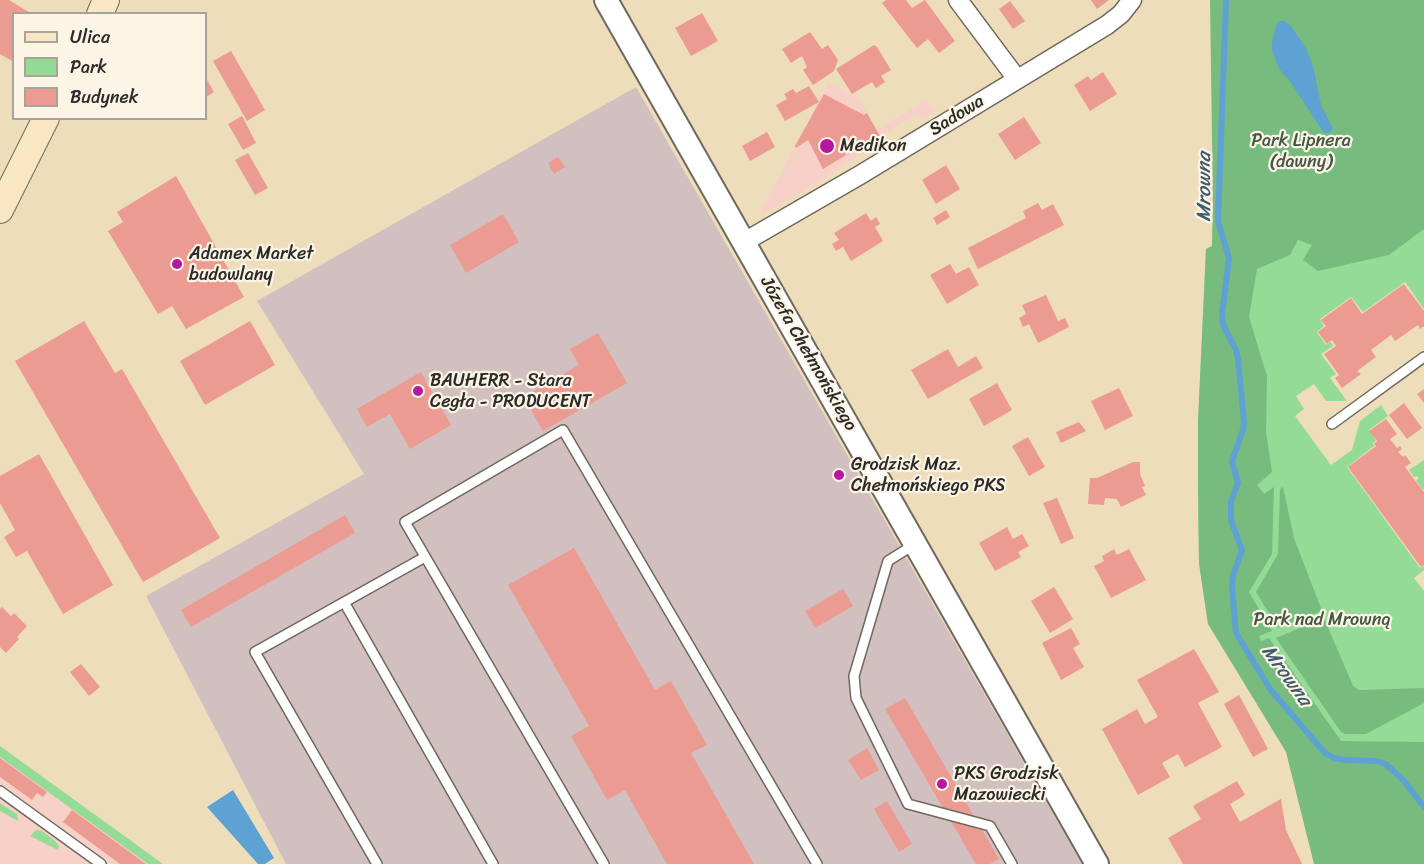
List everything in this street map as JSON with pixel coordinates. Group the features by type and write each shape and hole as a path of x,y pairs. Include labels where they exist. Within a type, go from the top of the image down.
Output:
{"main road":[{"path":"3,195 45,120"}],"street":[{"name":"Józefa Chełmońskiego","path":"606,0 1097,864"},
{"path":"958,0 1017,79"},
{"name":"Sadowa","path":"744,242 860,175 1107,25 1121,14 1132,0"}],"lane":[{"path":"1332,424 1424,357"},
{"path":"604,864 405,522 563,430 817,864"},
{"path":"916,544 888,561 854,676 856,698 908,804 990,826 1012,864"},
{"path":"377,864 255,652 425,557"},
{"path":"344,602 493,864"},
{"path":"0,791 101,864"}],"shaded area":[{"path":"828,83 860,99 877,130 926,100 934,112 922,121 917,114 884,134 888,141 763,214 760,213"},
{"path":"636,87 1082,864 286,864 146,596 364,474 257,301"},
{"path":"0,746 162,864 0,864"}],"green space":[{"name":"Park Lipnera (dawny)","path":"1210,0 1424,0 1424,229 1389,255 1318,271 1303,260 1312,245 1298,240 1290,255 1257,269 1249,317 1267,376 1266,432 1272,472 1257,485 1264,494 1274,487 1272,554 1249,592 1272,631 1259,636 1261,641 1269,638 1341,741 1424,742 1424,864 1314,864 1286,752 1208,624 1199,563 1198,422 1206,249 1212,246"},
{"name":"Park nad Mrowną","path":"1424,205 1424,309 1405,282 1363,312 1351,297 1320,319 1324,326 1317,332 1326,345 1331,342 1333,346 1321,354 1336,374 1330,378 1347,401 1326,401 1314,384 1296,396 1304,409 1295,416 1331,465 1352,450 1360,421 1381,405 1388,416 1369,430 1376,441 1373,443 1374,446 1347,467 1420,568 1424,566 1424,570 1414,578 1424,591 1424,817 1208,624 1199,563 1198,422 1206,249 1212,246 1213,207"},
{"path":"1424,460 1423,490 1416,480 1419,479 1417,476 1414,477 1409,470"},
{"path":"1283,487 1294,538 1322,611 1278,628 1256,592 1278,554 1280,489"},
{"path":"1324,618 1353,686 1359,690 1424,688 1424,703 1366,734 1341,732 1276,638"},
{"path":"0,746 163,864 148,864 0,757"},
{"path":"0,803 17,814 18,821 0,811"},
{"path":"36,830 42,831 55,841 59,846 58,850 30,836"}],"water":[{"path":"1280,21 1291,26 1307,50 1313,66 1321,105 1333,129 1330,133 1324,133 1289,80 1279,69 1272,50 1272,43 1276,25"},
{"path":"233,790 274,858 265,864 258,864 207,807"}],"building":[{"path":"0,0 9,0 29,12 12,12 12,61 0,54"},
{"path":"886,0 906,0 912,8 925,0 955,41 939,53 928,39 917,48 882,3"},
{"path":"1091,0 1109,0 1097,9"},
{"path":"1010,1 1025,21 1013,29 999,9"},
{"path":"702,13 718,41 691,56 675,28"},
{"path":"810,32 822,49 828,45 838,60 834,71 813,85 803,70 807,67 802,56 791,63 782,49"},
{"path":"874,45 891,70 881,76 885,82 876,88 872,82 852,94 836,69"},
{"path":"231,51 265,110 247,121 213,61"},
{"path":"1103,72 1117,94 1090,111 1074,85 1088,76 1091,80"},
{"path":"207,80 214,92 207,96"},
{"path":"809,86 819,102 785,121 776,105 787,99 784,94 793,89 796,93"},
{"path":"824,94 864,115 867,113 880,136 845,153 846,155 823,169 808,140 796,148 795,146"},
{"path":"242,116 256,143 243,150 228,124"},
{"path":"1024,117 1041,143 1015,160 998,134"},
{"path":"767,132 775,147 750,161 742,146"},
{"path":"248,153 268,188 255,195 235,160"},
{"path":"558,157 565,167 554,174 548,163"},
{"path":"946,165 960,189 936,204 922,180"},
{"name":"Adamex Market budowlany","path":"176,176 244,297 186,329 172,306 158,314 108,231 123,222 117,212"},
{"path":"1038,203 1042,210 1053,204 1064,225 978,269 968,248 1026,218 1023,211"},
{"path":"946,210 950,217 937,225 933,218"},
{"path":"866,213 871,221 876,217 880,224 875,227 883,241 851,261 843,247 836,251 832,244 839,240 834,233"},
{"path":"503,214 519,242 466,273 450,245"},
{"path":"950,264 956,274 969,267 979,285 947,304 930,275"},
{"path":"1404,284 1424,311 1424,326 1420,329 1418,325 1395,341 1391,335 1371,350 1376,357 1357,371 1361,374 1342,388 1335,378 1339,375 1324,354 1336,346 1332,340 1327,344 1318,332 1326,326 1321,320 1351,298 1362,314"},
{"path":"1046,295 1058,321 1065,318 1069,327 1038,343 1029,324 1023,327 1019,318 1026,314 1022,305"},
{"path":"84,321 115,373 122,369 220,538 143,582 15,361"},
{"path":"250,321 275,365 205,405 180,361"},
{"path":"598,333 627,383 543,431 524,397 579,365 570,349"},
{"path":"948,349 958,367 976,356 983,368 928,399 911,370"},
{"path":"421,372 451,425 410,449 390,414 367,427 357,409"},
{"path":"997,383 1012,410 984,426 969,399"},
{"path":"1119,388 1133,416 1105,430 1091,401"},
{"path":"1424,389 1424,403 1417,394"},
{"path":"1404,403 1422,428 1407,439 1389,415"},
{"path":"1386,419 1397,434 1390,439 1397,448 1400,446 1402,449 1398,452 1403,457 1405,455 1411,463 1405,467 1424,492 1424,565 1421,567 1348,467 1376,446 1374,444 1377,441 1369,431"},
{"path":"1079,422 1086,431 1061,443 1056,432"},
{"path":"1028,437 1045,467 1029,476 1012,446"},
{"path":"39,454 113,585 63,614 27,551 16,557 4,537 15,530 0,503 0,476"},
{"path":"1133,462 1140,462 1140,474 1145,486 1142,487 1146,495 1121,507 1117,499 1105,498 1104,505 1088,504 1090,478 1097,478"},
{"path":"1057,498 1074,538 1061,544 1043,503"},
{"path":"345,515 355,533 191,627 181,610"},
{"path":"1007,527 1013,539 1022,534 1029,546 1018,552 1021,557 995,571 979,543"},
{"path":"574,548 655,690 671,681 707,745 691,753 754,864 667,864 625,790 607,800 571,736 589,726 508,585"},
{"path":"1114,549 1117,555 1129,549 1146,580 1111,598 1094,566 1104,561 1102,556"},
{"path":"1054,587 1073,619 1050,633 1031,601"},
{"path":"843,589 853,606 815,628 805,611"},
{"path":"2,607 11,616 14,613 27,626 6,653 0,647 0,609"},
{"path":"1071,628 1080,644 1073,648 1084,667 1061,680 1042,643"},
{"path":"1194,649 1219,692 1198,703 1222,747 1185,767 1178,754 1162,763 1170,777 1138,795 1102,729 1137,709 1145,724 1158,717 1137,680"},
{"path":"81,664 100,687 89,696 70,672"},
{"path":"1239,695 1268,749 1253,757 1224,704"},
{"name":"PKS Grodzisk Mazowiecki","path":"905,698 999,859 990,864 976,864 885,709"},
{"path":"867,748 879,770 861,780 848,760"},
{"path":"0,758 47,792 43,797 37,793 32,800 0,777"},
{"path":"1237,781 1245,795 1230,804 1240,822 1281,799 1286,830 1302,864 1183,864 1168,838 1201,819 1193,806"},
{"path":"887,801 912,844 899,852 874,809"},
{"path":"72,810 146,864 120,864 63,822"}],"waterway":[{"name":"Mrowna","path":"1226,0 1218,221 1229,258 1222,315 1223,325 1236,350 1238,359 1244,422 1232,461 1238,483 1231,501 1231,520 1242,550 1233,576 1232,587 1236,633 1270,689 1325,753 1344,760 1376,761 1386,764 1403,780 1424,807"}],"place":[{"name":"Medikon","path":"827,146"},
{"name":"Adamex Market budowlany","path":"177,264"},
{"name":"BAUHERR - Stara Cegła - PRODUCENT","path":"418,391"},
{"name":"Grodzisk Maz. Chełmońskiego PKS","path":"839,475"},
{"name":"PKS Grodzisk Mazowiecki","path":"942,784"}]}
